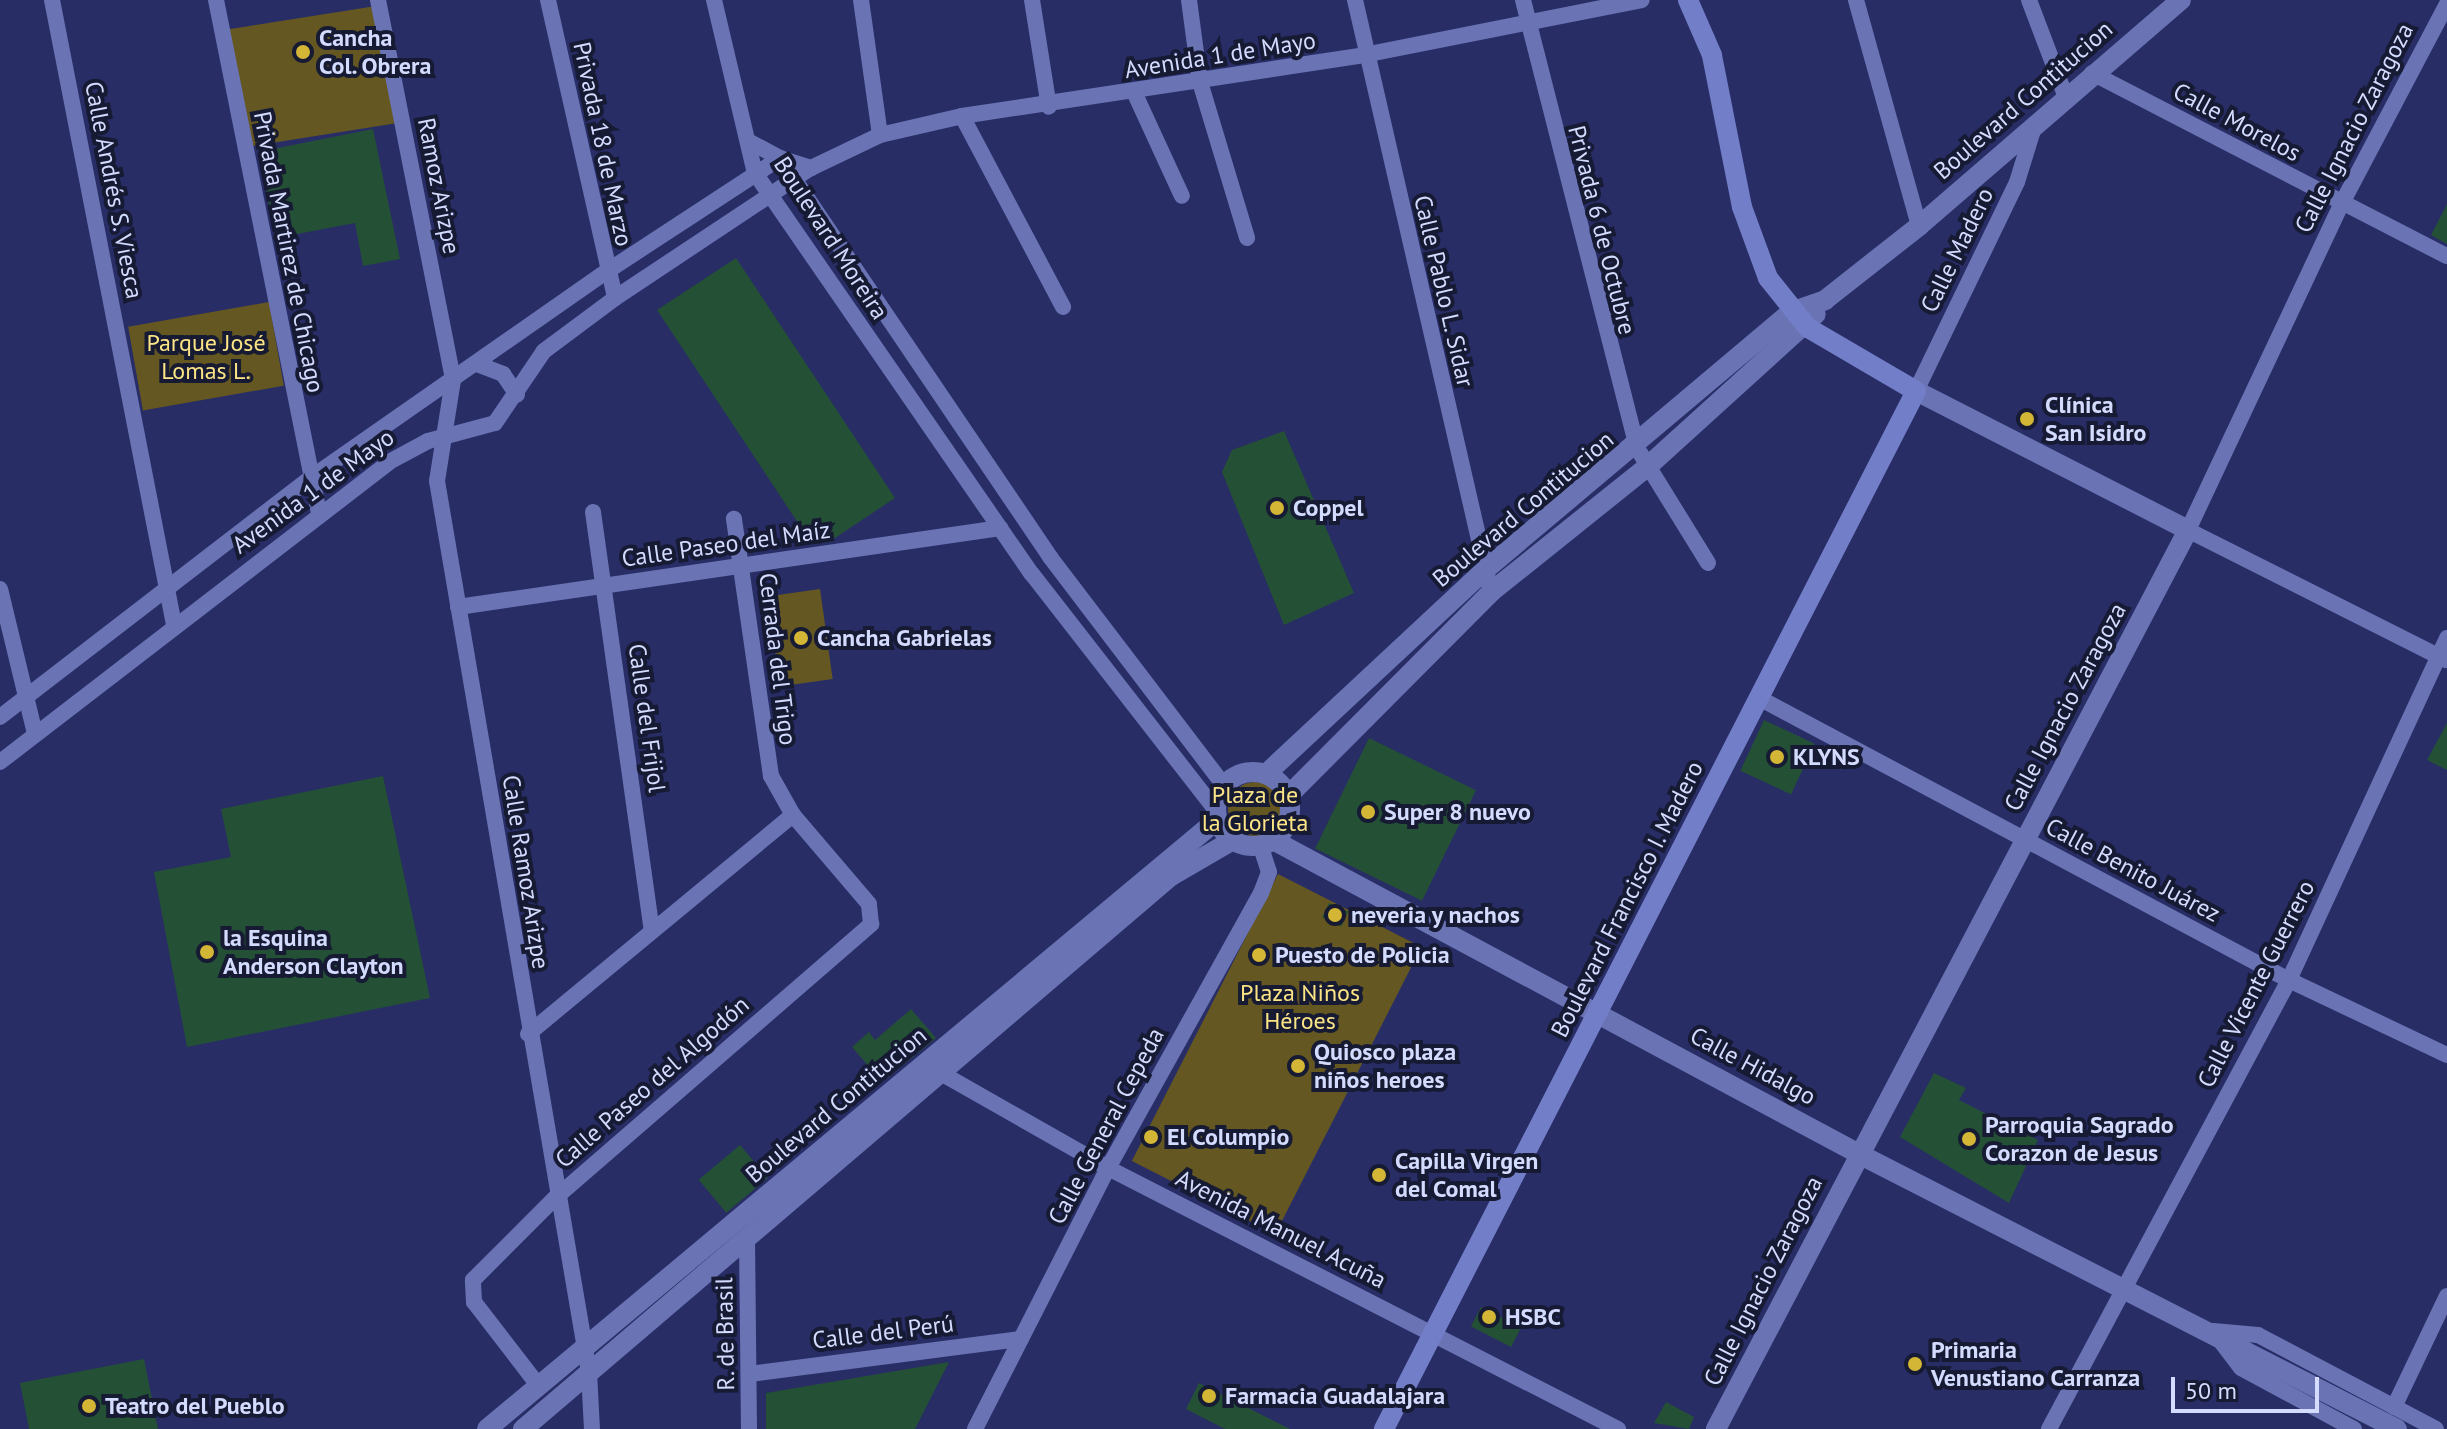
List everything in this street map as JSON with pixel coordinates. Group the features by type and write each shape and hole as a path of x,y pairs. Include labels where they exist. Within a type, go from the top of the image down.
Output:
{"main road":[{"path":"1688,0 1712,55 1756,251 1791,312 1808,328 1916,391"},
{"name":"Boulevard Francisco I. Madero","path":"1384,1429 1916,391"}],"street":[{"name":"Calle Andrés S. Viesca","path":"52,0 174,625"},
{"name":"Privada Martirez de Chicago","path":"216,0 309,479 319,513"},
{"name":"Ramoz Arizpe","path":"378,0 453,380"},
{"name":"Privada 18 de Marzo","path":"548,0 606,272 615,298"},
{"path":"714,0 750,142"},
{"path":"861,0 880,135"},
{"path":"1032,0 1049,107"},
{"path":"1189,0 1200,82 1247,238"},
{"name":"Calle Pablo L. Sidar","path":"1355,0 1364,55 1491,592"},
{"name":"Privada 6 de Octubre","path":"1523,0 1527,26 1637,448 1646,468"},
{"name":"Avenida 1 de Mayo","path":"0,762 319,513 400,454 447,435 495,423 517,395 544,351 615,298 811,168 880,135 962,116 1135,94 1364,55 1527,26 1642,0"},
{"path":"1856,0 1919,226"},
{"path":"2029,0 2065,95"},
{"name":"Boulevard Contitucion","path":"1266,774 1486,569 1637,448 1791,312 1825,300 1919,226 2034,127 2065,95 2181,0"},
{"name":"Calle Ignacio Zaragoza","path":"1716,1429 2188,530 2341,205 2447,4"},
{"name":"Calle Morelos","path":"2092,73 2341,205 2447,256"},
{"path":"1135,94 1182,196"},
{"path":"962,116 1063,307"},
{"name":"Calle Madero","path":"1916,391 2017,182 2034,127"},
{"name":"Boulevard Moreira","path":"750,142 780,158 1050,557 1224,785"},
{"name":"Boulevard Moreira","path":"750,142 755,173 864,333 1032,574 1216,814"},
{"name":"Avenida 1 de Mayo","path":"0,717 309,479 606,272 780,158"},
{"path":"780,158 811,168"},
{"name":"Boulevard Contitucion","path":"1288,796 1491,592 1646,468 1808,328 1825,300"},
{"path":"864,333 886,315"},
{"path":"477,364 503,374 517,395"},
{"path":"907,394 928,379"},
{"name":"Calle Ramoz Arizpe","path":"453,380 447,435 437,481 554,1199 589,1372 592,1429"},
{"path":"1916,391 2442,658"},
{"path":"1646,468 1708,563"},
{"name":"Calle del Frijol","path":"593,512 652,930"},
{"name":"Cerrada del Trigo","path":"734,519 764,748 793,815 872,915"},
{"name":"Calle Paseo del Maíz","path":"458,607 1000,528"},
{"path":"1032,574 1050,557"},
{"path":"0,589 22,701 35,734"},
{"name":"Calle Vicente Guerrero","path":"2049,1429 2289,980 2442,658 2447,638"},
{"name":"Calle Benito Juárez","path":"1759,698 2289,980 2447,1055"},
{"path":"1266,774 1288,796 1288,820 1266,842 1233,840 1216,814 1224,785 1236,775 1266,774"},
{"name":"Boulevard Contitucion","path":"523,1429 747,1239 1216,814"},
{"path":"528,1034 793,815"},
{"name":"Boulevard Contitucion","path":"487,1429 583,1345 933,1069 1182,867 1233,840"},
{"name":"Calle Hidalgo","path":"1266,842 1859,1154 2125,1285 2397,1429"},
{"name":"Calle General Cepeda","path":"975,1429 1108,1168 1261,893 1269,872 1266,842"},
{"name":"Calle Paseo del Algodón","path":"538,1385 471,1292 473,1280 554,1199 871,924 872,915"},
{"name":"Avenida Manuel Acuña","path":"933,1069 1108,1168 1618,1429"},
{"name":"R. de Brasil","path":"747,1239 749,1429"},
{"path":"2394,1407 2447,1296"},
{"name":"Calle Hidalgo","path":"2213,1331 2258,1335 2436,1429"},
{"name":"Calle Hidalgo","path":"2213,1331 2241,1368 2354,1429"},
{"name":"Calle del Perú","path":"750,1374 1021,1339"}],"green space":[{"path":"376,6 395,124 245,147 227,30"},
{"name":"Parque José Lomas L.","path":"269,302 284,386 143,411 128,327"},
{"name":"Cancha Gabrielas","path":"820,589 833,679 780,686 768,596"},
{"name":"Plaza de la Glorieta","path":"1255,782 1274,790 1282,809 1274,828 1255,836 1236,828 1228,809 1236,790"},
{"name":"Plaza Niños Héroes","path":"1278,874 1421,947 1275,1234 1132,1161"}],"building":[{"path":"373,129 400,259 363,266 355,223 276,238 258,152"},
{"path":"2447,204 2447,244 2431,235"},
{"path":"736,258 895,498 829,542 812,544 657,310"},
{"name":"Coppel","path":"1284,431 1354,593 1284,625 1222,472 1232,450"},
{"name":"KLYNS","path":"1764,720 1815,744 1791,794 1740,771"},
{"path":"2447,723 2447,770 2427,760"},
{"path":"1369,738 1476,790 1422,901 1315,849"},
{"path":"383,776 430,998 187,1047 154,872 231,857 221,809"},
{"name":"neveria y nachos","path":"1329,903 1348,912 1341,926 1322,918"},
{"path":"911,1009 936,1038 882,1082 852,1047 869,1032 875,1040"},
{"name":"Parroquia Sagrado Corazon de Jesus","path":"1934,1073 1966,1088 1959,1100 2038,1140 2009,1203 1900,1137"},
{"path":"740,1145 768,1178 726,1213 699,1180"},
{"name":"HSBC","path":"1481,1307 1521,1327 1511,1347 1471,1327"},
{"name":"Teatro del Pueblo","path":"144,1359 158,1429 29,1429 20,1383"},
{"path":"949,1362 915,1429 766,1429 766,1393"},
{"name":"Farmacia Guadalajara","path":"1199,1383 1290,1429 1225,1429 1186,1409"},
{"path":"1666,1402 1694,1417 1689,1429 1654,1423"}],"place":[{"name":"Cancha Col. Obrera","path":"303,52"},
{"name":"Clínica San Isidro","path":"2027,419"},
{"name":"Coppel","path":"1277,508"},
{"name":"Cancha Gabrielas","path":"801,638"},
{"name":"KLYNS","path":"1777,757"},
{"name":"Super 8 nuevo","path":"1368,812"},
{"name":"neveria y nachos","path":"1335,915"},
{"name":"la Esquina Anderson Clayton","path":"207,952"},
{"name":"Puesto de Policia","path":"1259,955"},
{"name":"Quiosco plaza niños heroes","path":"1298,1066"},
{"name":"El Columpio","path":"1151,1137"},
{"name":"Parroquia Sagrado Corazon de Jesus","path":"1969,1139"},
{"name":"Capilla Virgen del Comal","path":"1379,1175"},
{"name":"HSBC","path":"1489,1317"},
{"name":"Primaria Venustiano Carranza","path":"1915,1364"},
{"name":"Farmacia Guadalajara","path":"1209,1396"},
{"name":"Teatro del Pueblo","path":"89,1406"}]}
